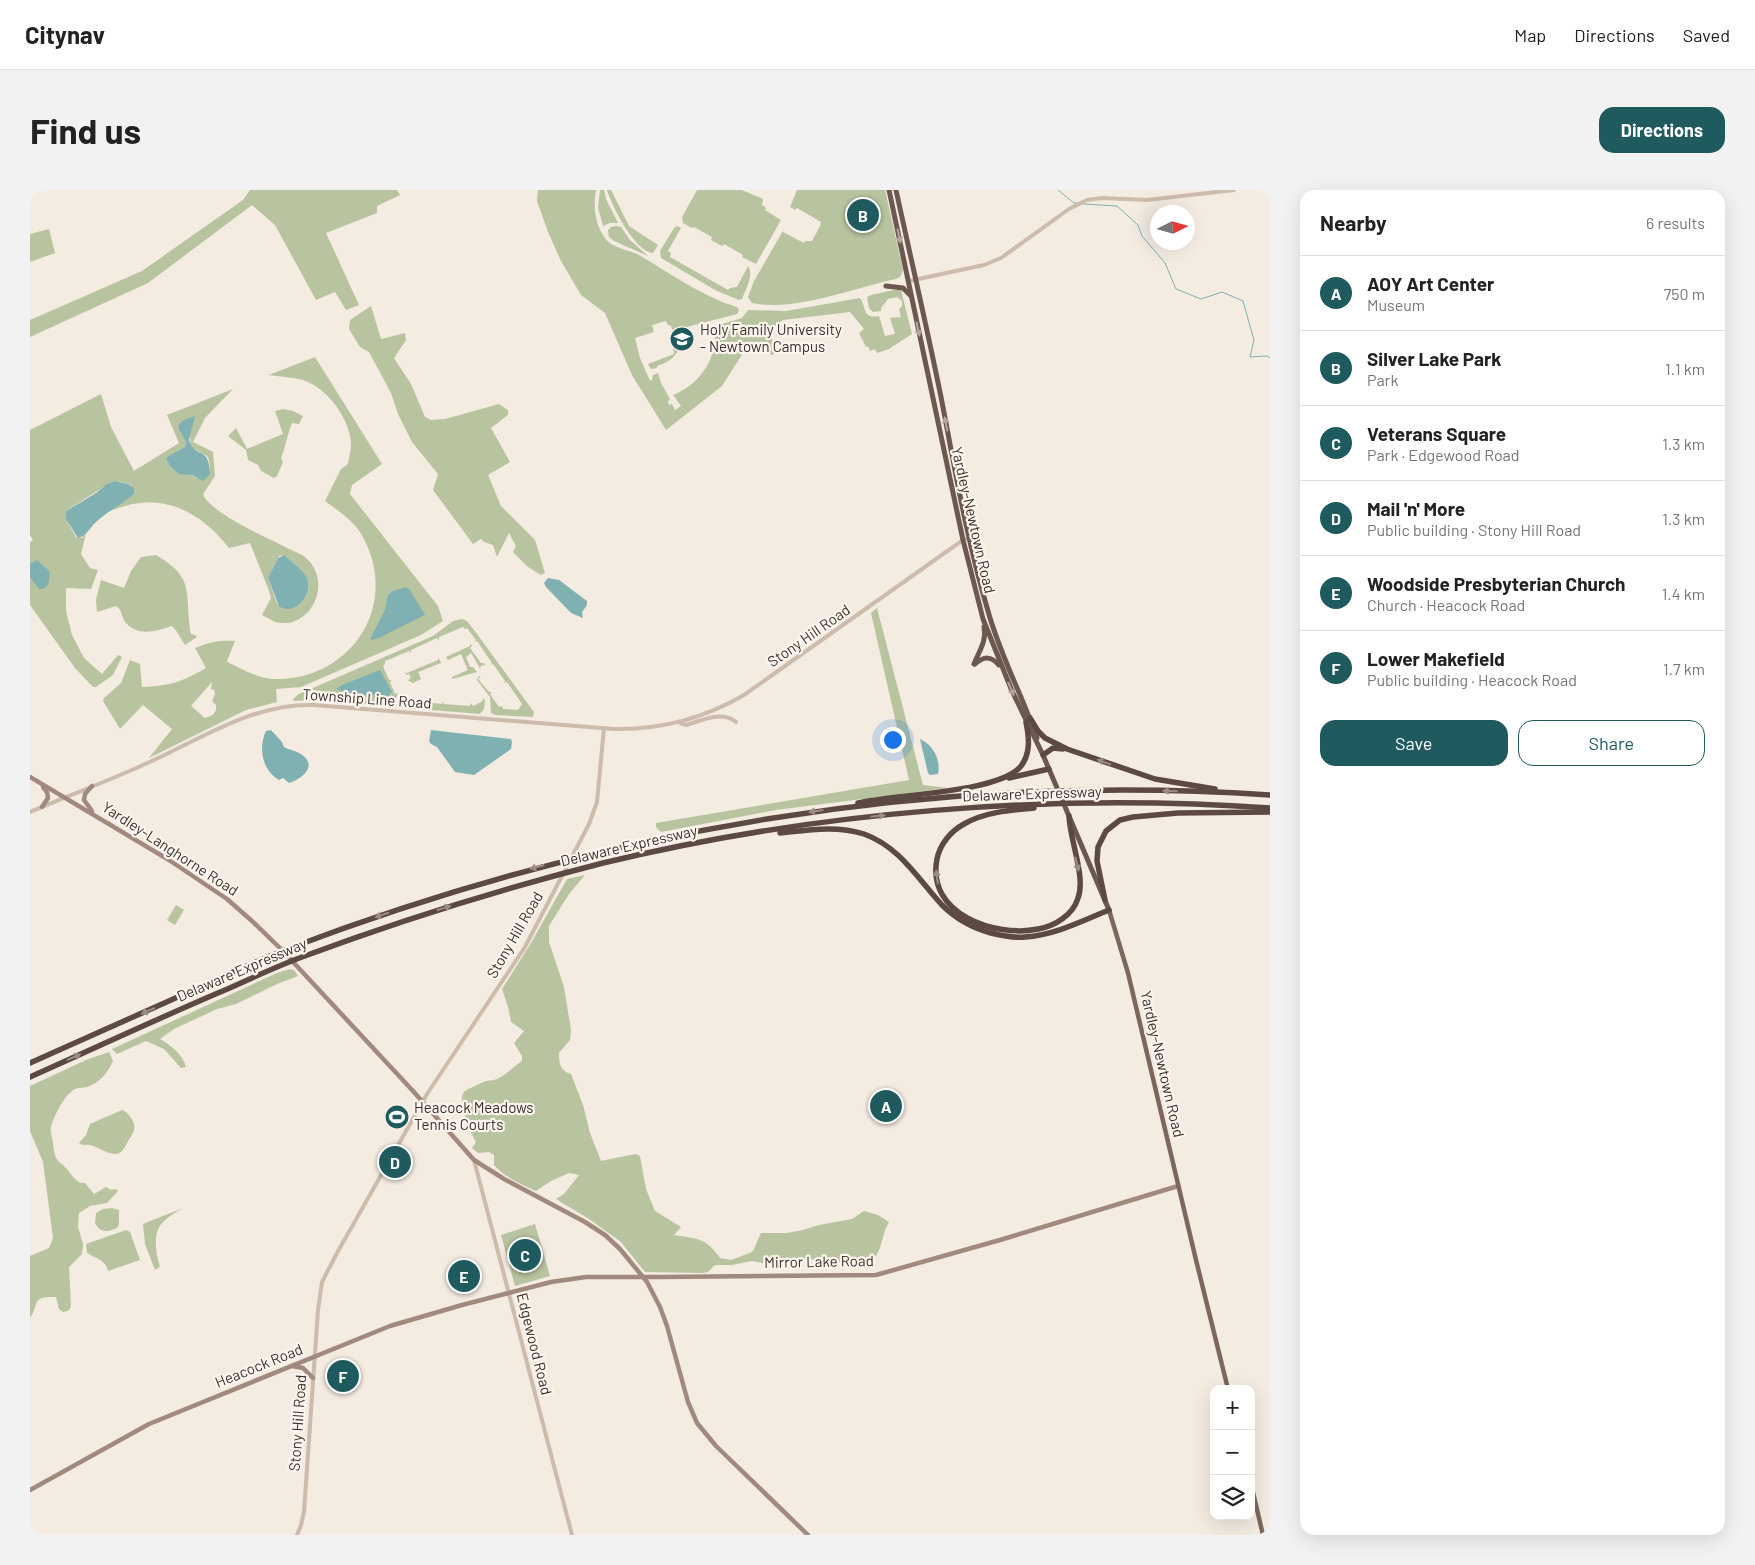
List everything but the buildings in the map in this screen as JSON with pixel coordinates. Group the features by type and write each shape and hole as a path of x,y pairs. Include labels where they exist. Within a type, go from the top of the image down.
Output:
{"highway":[{"name":"Yardley-Newtown Road","path":"889,190 963,540 976,592 983,618 1003,669 1028,720"},
{"name":"Yardley-Newtown Road","path":"896,190 982,593 997,640 1028,720 1109,910"},
{"path":"886,286 903,288 912,298"},
{"path":"976,592 985,637 974,664 986,657 993,659 1003,669"},
{"path":"1028,720 1045,738 1067,749 1155,779 1254,794"},
{"path":"1004,779 1020,768 1026,756 1029,746 1028,720"},
{"path":"1043,755 1052,748 1067,749"},
{"path":"832,809 869,800 940,792 1049,769"},
{"name":"Delaware Expressway","path":"30,1063 289,948 431,899 560,861 700,830 832,809 928,799 1039,792 1112,790 1270,795"},
{"path":"1069,816 1071,838 1081,884 1075,906 1061,920 1049,927 1035,930 1000,930 966,917 953,908 945,899 936,879 938,857 947,837 964,824 996,813 1077,806 1090,803"},
{"name":"Delaware Expressway","path":"30,1077 282,964 456,904 606,863 728,838 844,820 976,808 1090,803 1197,804 1270,808"},
{"path":"1105,900 1097,861 1098,847 1106,831 1120,820 1133,816 1178,813 1270,812"},
{"path":"606,863 753,837 808,830 835,829 863,834 891,848 909,864 947,910 971,925 988,932 1011,937 1036,936 1062,929 1109,910"}],"main road":[{"name":"Yardley-Langhorne Road","path":"30,777 204,882 239,909 281,949 423,1101 474,1160 504,1179 595,1228 620,1249 644,1278 656,1299 665,1320 688,1402 697,1423 716,1446 808,1535"},
{"path":"36,780 46,790 48,795 48,801 42,807"},
{"path":"92,786 85,794 84,800 96,816"},
{"name":"Yardley-Newtown Road","path":"1109,910 1128,972 1227,1385"},
{"name":"Mirror Lake Road","path":"509,1293 577,1277 644,1278 876,1274 1000,1240 1178,1186"},
{"name":"Heacock Road","path":"30,1490 149,1424 404,1321 509,1293"},
{"path":"291,1366 303,1368 312,1378"},
{"path":"1255,1501 1263,1535"}],"street":[{"path":"909,281 984,265 1002,258 1082,202 1102,198 1160,199 1234,190"},
{"name":"Stony Hill Road","path":"297,1535 302,1524 304,1512 319,1298 325,1275 423,1101 515,963 589,824 597,802 604,728 645,728 680,723 710,713 744,695 963,540 969,538"},
{"name":"Township Line Road","path":"30,812 143,765 245,717 282,706 314,705 604,728"},
{"path":"680,723 686,725 714,717 726,716 736,722"},
{"name":"Edgewood Road","path":"474,1160 572,1535"}],"green space":[{"path":"250,190 397,190 400,195 377,206 377,213 326,233 359,305 346,310 335,292 316,300 275,225 252,205 148,283 30,337 30,320 142,271 243,200"},
{"path":"538,190 596,190 595,209 597,221 608,242 616,247 639,255 699,291 738,308 737,314 687,327 678,351 671,359 657,366 657,368 651,369 648,364 674,354 671,337 674,334 671,326 666,321 652,325 654,332 635,338 640,358 650,381 653,375 658,373 670,399 669,405 672,404 675,410 681,406 673,395 682,391 698,378 709,363 715,344 715,334 711,333 712,327 742,318 748,310 786,311 860,298 867,314 879,316 885,336 895,334 890,318 901,317 899,309 902,306 902,301 897,297 888,299 881,308 881,311 873,312 869,308 867,297 898,289 901,290 912,334 889,349 877,353 875,349 870,351 868,346 866,347 859,333 864,329 850,312 783,320 772,329 771,335 775,353 772,355 752,346 745,350 722,386 666,430 632,375 605,313 581,295 561,261 537,201"},
{"path":"600,190 604,190 606,199 618,223 610,223 603,226 598,208"},
{"path":"607,190 611,190 629,226 658,245 653,253 646,251 632,237 619,217"},
{"path":"697,190 742,190 763,199 762,205 766,208 765,210 781,220 756,264 724,244 722,246 711,240 712,237 683,223 682,217"},
{"path":"797,190 885,190 903,270 900,277 805,302 769,305 752,303 748,297 754,281 784,229 783,232 804,243 805,241 812,241 820,226 821,222 797,208 795,210 790,207"},
{"path":"616,226 621,227 630,240 648,256 609,237 608,230"},
{"path":"677,226 681,228 668,251 671,253 670,257 728,290 737,287 748,266 750,278 742,299 739,300 715,290 661,258 660,251"},
{"path":"49,229 55,253 30,262 30,234"},
{"path":"371,306 381,339 405,333 406,340 394,358 411,384 425,417 431,420 445,419 499,404 508,410 508,415 491,428 510,462 488,475 501,506 535,540 545,573 541,575 528,567 513,552 516,546 509,533 497,557 493,545 481,539 473,544 433,490 438,474 412,442 398,414 391,393 369,352 360,347 349,329 350,320"},
{"path":"315,357 382,464 352,485 350,494 438,606 443,621 421,635 301,687 276,689 277,702 246,710 149,758 172,729 143,705 120,729 103,701 121,683 130,660 140,664 142,687 160,686 190,677 206,668 195,648 214,642 235,641 227,661 229,663 261,677 272,679 296,677 318,671 337,660 354,645 366,627 373,606 376,583 372,559 366,543 353,524 342,513 325,501 341,469 348,464 351,444 350,435 343,416 324,393 308,382 269,375","holes":["212,682 211,689 214,690 215,694 212,701 216,705 216,710 213,715 205,718 191,706"]},
{"path":"233,389 205,418 193,442 213,452 215,476 203,494 208,502 228,517 304,557 314,568 318,580 318,592 308,612 299,619 288,623 273,621 262,615 271,598 250,543 229,548 204,522 190,513 160,503 143,503 108,512 134,494 131,485 118,481 110,483 67,510 66,519 76,537 82,538 86,533 81,554 90,568 98,570 91,589 66,588 66,611 72,635 84,658 102,674 118,655 122,657 113,675 96,687 93,687 75,668 30,605 30,542 33,540 30,535 30,430 101,394 111,427 134,471 179,443 167,415","holes":["192,427 191,444 196,450 207,456 210,464 210,473 197,478 177,471 169,465 166,459 185,447","283,555 305,575 309,586 307,593 300,602 284,609 277,603 268,578 279,556"]},
{"path":"283,409 303,416 299,424 292,423 281,458 283,462 277,476 274,478 261,471 258,465 248,460 246,450 228,436 236,428 247,449 283,434 275,411"},
{"path":"156,555 178,572 186,588 191,634 197,637 185,645 172,626 148,632 142,631 126,623 116,606 97,612 96,600 101,580 124,588 131,571 141,557"},
{"path":"877,608 923,785 948,788 776,810 661,832 656,827 656,823 909,780 871,613"},
{"path":"462,619 467,621 474,630 534,712 533,717 495,715 491,713 490,697 477,680 479,676 481,676 478,679 489,692 492,692 490,694 499,707 518,710 522,704 507,682 503,683 505,681 493,664 490,665 492,663 477,641 474,642 476,640 467,628 463,627 439,637 439,641 437,638 411,650 411,653 409,651 385,661 383,666 389,680 392,680 390,682 395,694 398,693 393,706 314,700 294,701 293,699 299,694 433,636 453,621"},
{"path":"470,643 472,646 470,648 481,663 484,663 486,666 480,667 481,670 471,653 466,657 470,667 473,667 477,672 452,679 452,677 468,670 461,654 448,660 446,657 470,646"},
{"path":"438,657 441,663 418,672 421,679 413,683 408,680 411,678 405,672 407,673 438,660"},
{"path":"404,698 405,701 421,702 422,699 423,702 442,704 443,701 444,704 470,706 471,703 473,706 483,701 483,698 485,700 484,709 480,714 406,708 401,703"},
{"path":"585,875 569,894 549,926 549,942 564,987 571,1030 570,1040 559,1053 560,1063 564,1071 571,1074 601,1161 635,1154 640,1156 646,1189 655,1211 681,1227 674,1235 700,1240 710,1246 720,1258 731,1260 750,1253 753,1251 761,1233 787,1233 803,1230 852,1219 864,1211 878,1215 889,1222 876,1256 855,1263 810,1259 762,1263 752,1261 732,1265 715,1265 708,1272 702,1273 645,1272 621,1242 589,1219 556,1199 564,1194 579,1175 569,1173 551,1181 536,1191 499,1170 494,1165 494,1155 489,1152 478,1153 472,1148 476,1142 465,1116 462,1095 465,1091 486,1081 500,1077 522,1061 522,1056 514,1043 524,1031 511,1022 502,989 531,943 567,879"},
{"path":"176,905 184,910 175,925 167,920"},
{"path":"290,969 294,970 298,976 236,1004 217,1009 174,1029 160,1039 179,1054 186,1067 181,1068 164,1049 146,1041 117,1054 112,1049 277,973"},
{"path":"109,1052 113,1061 106,1074 96,1083 75,1089 67,1096 52,1122 51,1131 56,1158 75,1179 85,1183 94,1194 106,1187 118,1191 107,1203 90,1206 79,1213 78,1227 83,1244 82,1254 69,1267 71,1307 68,1311 63,1312 59,1309 56,1297 42,1298 37,1302 30,1318 30,1256 49,1248 53,1238 43,1162 30,1131 30,1086 86,1060"},
{"path":"122,1110 131,1118 134,1130 120,1152 113,1154 79,1143 86,1135 90,1124"},
{"path":"112,1208 119,1210 118,1227 108,1231 99,1229 95,1223 96,1213 103,1209"},
{"path":"183,1208 163,1222 157,1231 157,1256 160,1267 155,1270 145,1244 143,1224"},
{"path":"535,1224 550,1276 515,1286 501,1235"},
{"path":"126,1230 130,1232 140,1260 108,1271 103,1262 87,1253 86,1244"}],"water":[{"path":"195,416 189,440 192,446 207,459 210,474 203,481 192,475 179,474 170,466 166,459 185,447 186,442 178,427 183,421"},
{"path":"116,481 128,484 134,488 134,494 104,515 85,534 78,538 66,519 66,511 107,484"},
{"path":"284,555 301,570 308,581 307,593 304,598 295,607 290,609 284,609 279,606 268,578 278,558"},
{"path":"37,560 47,568 50,575 48,585 43,589 39,589 30,577 30,564"},
{"path":"548,578 559,580 587,601 587,605 582,612 583,618 571,613 546,587 544,583"},
{"path":"406,587 410,590 425,615 379,638 371,640 385,610 388,595 393,591"},
{"path":"380,670 392,692 388,696 350,694 336,689 342,685"},
{"path":"271,730 284,747 299,753 308,762 307,770 295,781 289,783 283,778 279,780 273,776 265,765 262,744 266,731"},
{"path":"431,730 511,739 511,749 474,775 455,772 437,747 429,741"},
{"path":"920,739 929,745 935,753 939,768 938,774 930,775 928,773"}],"waterway":[{"path":"1058,190 1074,203 1077,203"},
{"path":"1083,204 1117,206 1138,225 1142,236 1165,263 1176,289 1201,299 1222,292 1243,301 1254,340 1250,357 1267,356 1270,358"}],"place":[{"name":"Silver Lake Park","path":"863,215"},
{"name":"Holy Family University - Newtown Campus","path":"682,339"},
{"name":"AOY Art Center","path":"886,1106"},
{"name":"Heacock Meadows Tennis Courts","path":"397,1117"},
{"name":"Mail 'n' More","path":"395,1162"},
{"name":"Veterans Square","path":"525,1255"},
{"name":"Woodside Presbyterian Church","path":"464,1276"},
{"name":"Lower Makefield","path":"343,1376"}]}
